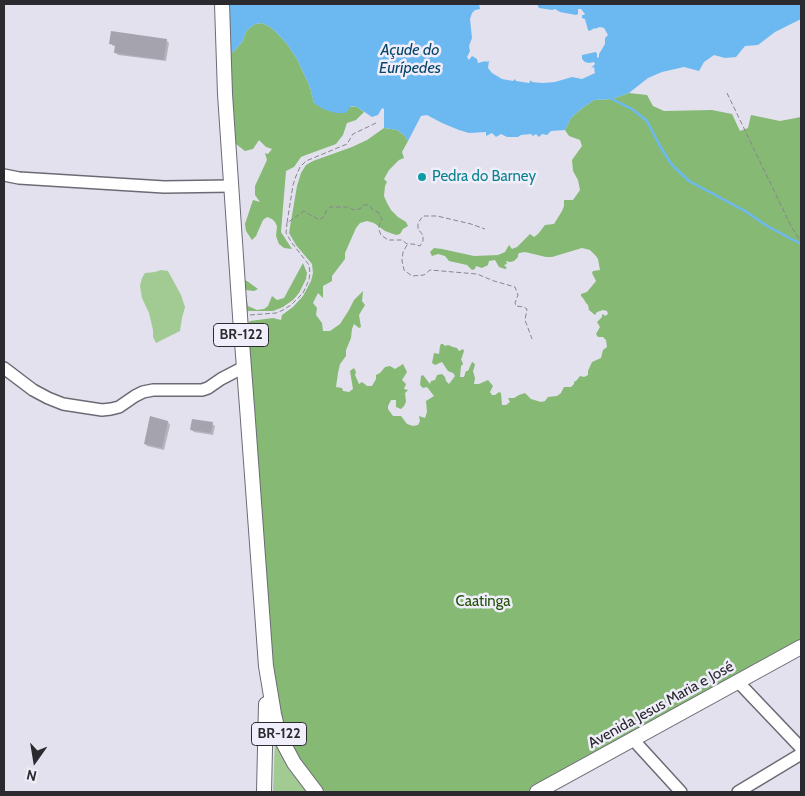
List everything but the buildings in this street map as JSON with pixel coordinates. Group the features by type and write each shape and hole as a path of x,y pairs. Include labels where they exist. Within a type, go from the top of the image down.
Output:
{"main road":[{"name":"BR-122","path":"222,4 231,186 266,666 264,792"},
{"name":"Avenida Jesus Maria e José","path":"551,792 801,647"},
{"name":"Avenida Jesus Maria e José","path":"537,792 640,741 801,654"},
{"name":"BR-122","path":"266,666 279,734 294,764 316,792"}],"street":[{"path":"4,175 19,178 164,187 231,186"},
{"path":"4,368 33,390 48,398 63,404 102,410 119,407 143,392 153,390 202,390 244,366"},
{"path":"742,686 801,748"},
{"path":"640,741 681,792"},
{"path":"738,792 801,754"}],"path":[{"path":"726,93 791,226 801,242"},
{"path":"240,316 276,313 291,305 302,293 310,273 309,265 286,233 296,176 300,167 306,161 347,144 353,134 376,123"},
{"path":"287,223 304,211 319,220 325,216 326,211 330,207 348,207 354,210 360,209 363,205 369,205 379,213 382,219 378,230 381,235 388,240 402,240 407,244 420,246 423,242 423,235 418,229 418,223 424,216 437,216 485,229"},
{"path":"407,244 403,252 402,261 404,270 412,276 424,274 430,270 477,274 515,287 518,295 515,303 516,306 528,309 525,320 532,339"}],"green space":[{"path":"262,23 277,33 297,59 310,87 314,103 357,107 364,112 356,120 347,123 343,135 336,144 301,157 294,167 286,171 281,232 292,249 284,248 279,244 276,236 277,226 272,219 267,217 263,220 256,236 252,240 246,231 245,224 253,200 260,202 255,195 255,186 267,160 265,153 268,154 272,149 266,147 259,140 253,149 245,151 236,144 233,135 230,54 242,42 247,30 255,24"},
{"name":"Caatinga","path":"629,93 647,95 653,106 664,111 712,110 732,114 740,131 748,128 751,115 780,121 801,117 801,643 530,792 326,792 304,768 285,735 277,706 268,616 246,326 250,321 273,318 281,320 282,315 303,296 311,281 313,273 312,264 296,245 289,233 301,173 306,165 313,161 352,147 367,140 384,128 397,130 408,141 402,152 404,158 399,160 389,170 384,179 387,182 384,196 391,210 406,222 408,226 400,234 396,235 385,231 374,223 367,221 360,223 345,253 345,259 332,276 332,281 323,286 323,298 318,293 313,303 317,308 316,315 322,323 323,331 330,331 340,324 354,300 363,291 362,301 365,305 359,315 361,327 359,328 354,324 346,356 340,364 336,387 349,392 353,389 350,371 354,368 359,384 362,382 367,386 372,386 376,375 385,367 390,366 395,369 403,364 407,372 402,380 406,384 404,389 408,390 405,393 406,402 401,409 396,407 396,400 391,400 388,409 393,416 401,416 407,424 418,425 420,421 419,416 425,418 427,412 426,401 434,396 427,387 423,388 420,385 421,376 423,375 430,384 437,375 442,374 449,384 455,376 448,371 442,362 435,365 432,363 434,353 439,354 440,346 443,344 457,348 459,351 463,349 461,360 463,364 460,377 464,377 472,362 474,363 474,384 488,380 493,386 490,392 492,395 501,393 502,405 510,402 508,398 514,398 525,393 531,399 541,402 545,401 548,397 557,396 564,387 571,387 580,376 588,375 592,362 601,358 603,350 607,347 606,340 603,337 598,337 596,334 600,327 597,322 603,314 605,316 608,314 607,311 597,312 595,315 589,310 588,305 581,296 596,281 592,273 593,271 600,270 596,256 590,250 582,248 552,257 525,252 519,253 514,261 506,261 507,264 504,265 507,268 505,269 499,267 495,260 489,261 488,265 482,268 476,266 472,270 467,265 449,261 445,256 438,254 432,256 430,252 434,248 474,256 498,255 505,252 509,245 512,249 517,247 530,234 534,237 545,225 554,224 562,211 564,200 573,200 580,190 578,180 573,171 572,160 582,146 580,140 569,136 565,130 571,118 594,100 612,99"},
{"path":"303,263 307,273 306,279 293,300 273,311 246,311 243,280 258,289 254,291 245,290 248,306 257,310 264,309 268,306 272,296 277,300 284,298"},
{"path":"161,270 168,271 181,295 185,307 180,331 156,343 140,286 145,273"},
{"path":"275,737 309,792 273,792"}],"water":[{"name":"Açude do Eurípedes","path":"228,4 479,4 480,9 472,13 470,19 472,38 467,57 469,60 472,56 477,59 478,63 489,61 488,68 502,79 513,81 515,79 516,81 529,83 531,80 532,82 543,83 572,77 582,79 595,73 594,67 591,68 595,64 594,62 585,62 582,59 582,55 596,52 597,58 599,57 605,44 605,38 608,35 604,28 600,27 589,31 585,19 582,18 582,15 585,14 581,9 578,9 578,14 576,15 560,12 555,9 539,8 537,4 801,4 801,19 775,32 758,45 745,46 736,57 725,58 714,55 704,62 699,71 684,67 662,72 648,78 629,93 612,99 594,100 571,118 565,130 551,131 547,135 542,134 539,137 536,134 533,136 531,134 507,137 501,134 496,137 492,133 486,136 486,132 469,133 427,115 421,116 408,141 397,130 384,128 384,109 382,108 378,115 372,117 357,107 351,106 346,113 335,113 323,109 314,103 310,87 297,59 277,33 262,23 255,24 247,30 242,42 230,54"}],"waterway":[{"path":"612,99 632,109 647,121 672,165 689,181 801,244"}],"place":[{"name":"Pedra do Barney","path":"422,177"}]}
